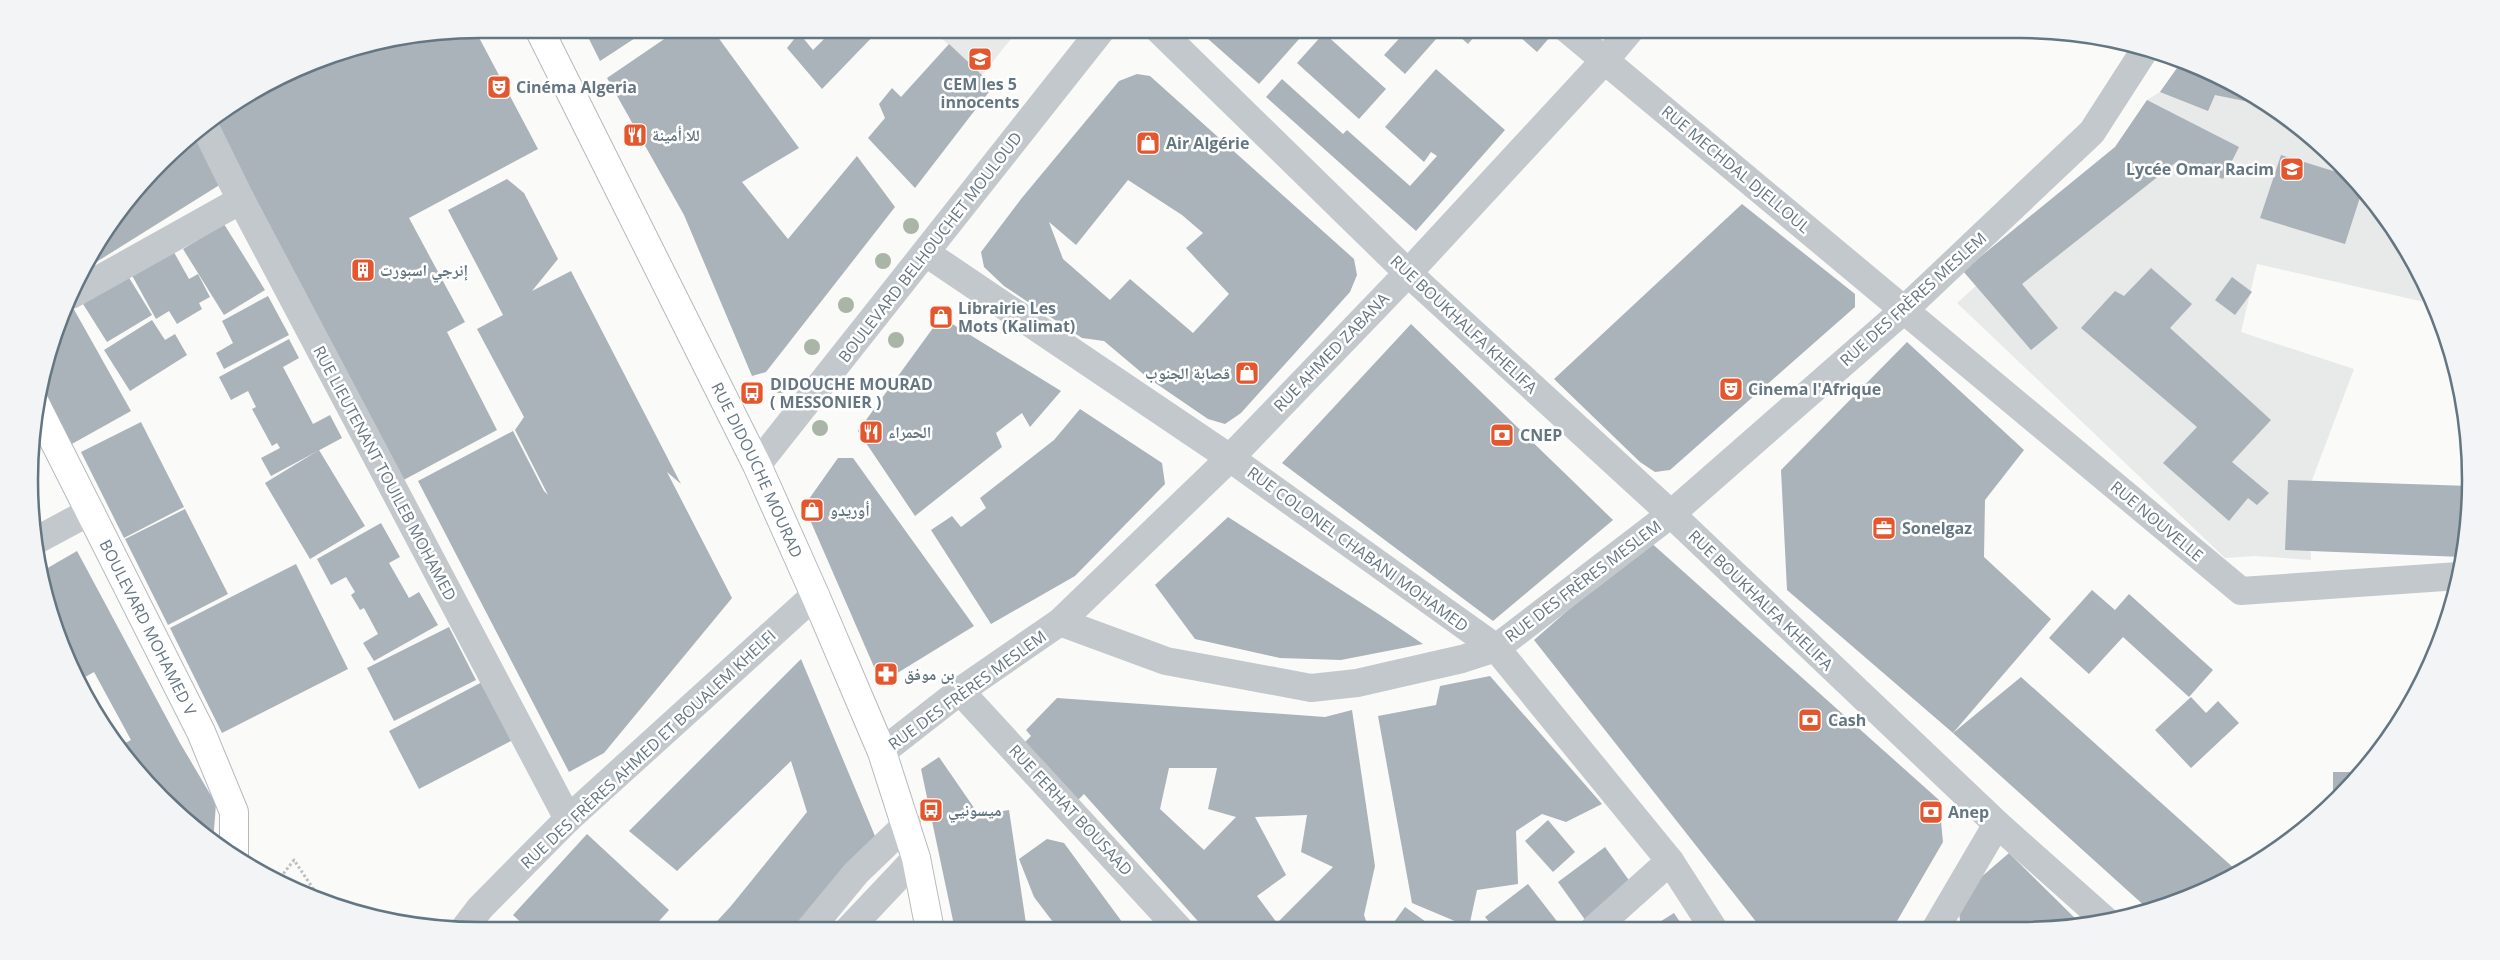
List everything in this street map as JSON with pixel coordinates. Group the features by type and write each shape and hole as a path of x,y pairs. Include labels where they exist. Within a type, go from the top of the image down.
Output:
{"main road":[{"name":"RUE DIDOUCHE MOURAD","path":"544,38 757,465 815,594 882,752 907,824 916,858 928,922"},
{"name":"BOULEVARD MOHAMED V","path":"42,417 201,732 234,812 234,848"}],"street":[{"name":"BOULEVARD BELHOUCHET MOULOUD","path":"757,465 1095,38"},
{"name":"RUE BOUKHALFA KHELIFA","path":"1167,38 1408,273 1671,514 1997,824 2100,915"},
{"name":"RUE MECHDAL DJELLOUL","path":"1578,38 1904,309"},
{"name":"RUE AHMED ZABANA","path":"1060,622 1230,458 1408,273 1606,60 1624,38"},
{"name":"RUE DES FRÈRES MESLEM","path":"882,752 960,691 1060,622 1166,661 1311,688 1358,683 1462,659 1496,648 1671,514 1904,309 2092,132 2142,55"},
{"name":"RUE LIEUTENANT TOUILEB MOHAMED","path":"207,132 241,200 568,819"},
{"path":"80,290 241,200"},
{"name":"RUE COLONEL CHABANI MOHAMED","path":"926,253 1230,458 1496,648 1670,861 1709,922"},
{"name":"RUE NOUVELLE","path":"1904,309 2241,591 2451,577"},
{"path":"41,537 91,511"},
{"name":"RUE DES FRÈRES AHMED ET BOUALEM KHELFI","path":"469,922 480,908 568,819 815,594"},
{"name":"RUE FERHAT BOUSAAD","path":"960,691 1173,922"},
{"path":"816,922 856,873 907,824"},
{"path":"1940,922 1997,824"},
{"path":"856,922 916,858"},
{"path":"1601,922 1670,861"}],"path":[{"path":"282,876 294,860 314,890"}],"shaded area":[{"name":"CEM les 5 innocents","path":"941,38 1012,38 982,75"},
{"path":"2178,67 2216,83 2241,97 2266,112 2312,147 2353,188 2388,234 2417,284 2425,302 2257,264 2241,332 2354,369 2309,488 2311,560 2255,556 2225,558 1957,303 1976,286 1963,271 2115,147 2147,100 2160,92"}],"building":[{"name":"إنرجي اسبورت","path":"479,38 538,149 409,218 465,322 447,332 497,430 398,483 216,125 234,112 284,83 338,61 394,46 422,41"},
{"path":"588,38 635,38 600,61"},
{"path":"666,38 719,38 799,148 742,182 788,239 857,156 895,207 766,372 752,376 684,215 607,78"},
{"path":"795,38 803,38 813,50 825,38 871,38 822,89 787,48"},
{"path":"1207,38 1300,38 1259,84"},
{"path":"1320,38 1330,38 1386,89 1359,119 1297,63"},
{"path":"1400,38 1437,38 1405,74 1384,55"},
{"path":"1461,38 1473,38 1468,44"},
{"path":"1521,38 1549,38 1537,52"},
{"path":"949,44 982,75 992,88 915,188 868,138 885,118 879,104 892,88 901,97"},
{"path":"2178,67 2216,83 2249,102 2215,95 2208,111 2160,92"},
{"path":"1436,69 1505,130 1416,231 1266,97 1282,79 1343,134 1347,130 1410,186 1437,156 1431,152 1424,162 1385,127"},
{"path":"1137,74 1150,76 1354,259 1357,275 1350,292 1241,413 1225,424 1208,419 1148,378 1104,341 1082,338 1004,286 984,267 981,252 1021,199 1119,81","holes":["1128,180 1182,215 1203,233 1186,248 1229,294 1193,333 1130,279 1110,300 1063,259 1049,222 1076,245"]},
{"path":"2147,100 2239,147 2223,179 2179,160 2022,284 2058,328 2031,350 1963,271 2115,147"},
{"path":"204,134 229,179 95,263 112,234 147,188 188,147"},
{"path":"2281,155 2338,172 2360,197 2345,244 2260,218"},
{"path":"507,179 524,193 558,259 532,291 571,271 681,484 667,472 732,598 604,753 569,772 418,481 513,431 544,491 548,495 515,430 524,417 477,329 503,315 448,210"},
{"path":"1742,204 1855,294 1855,307 1670,470 1655,472 1640,462 1554,379"},
{"path":"224,224 265,290 224,315 183,249"},
{"path":"171,247 189,279 198,274 210,297 199,303 202,309 177,324 169,311 156,319 129,270"},
{"path":"2151,268 2192,304 2170,328 2271,420 2232,462 2269,493 2257,505 2248,498 2229,521 2163,463 2197,427 2081,328 2115,291 2124,296"},
{"path":"128,276 152,315 107,342 83,304"},
{"path":"2232,277 2252,292 2235,315 2215,300"},
{"path":"268,296 289,335 224,369 216,353 233,343 222,321"},
{"path":"73,307 131,411 70,445 45,399 61,338"},
{"path":"941,317 1061,391 1030,427 1022,413 996,433 1002,447 915,516 858,431"},
{"path":"152,320 165,340 175,334 187,355 130,391 104,350"},
{"path":"1411,324 1613,520 1493,621 1282,463"},
{"path":"289,339 299,358 283,367 313,424 330,415 342,438 271,476 261,458 280,448 277,443 272,446 252,409 256,407 248,391 231,400 219,377"},
{"name":"Sonelgaz","path":"1907,342 2024,450 1985,500 1984,557 2051,619 1953,733 1787,590 1781,470"},
{"path":"1080,409 1162,463 1165,484 1075,576 991,624 931,530 952,516 961,527 986,508 980,498 1054,440"},
{"path":"141,422 184,507 124,538 81,452"},
{"path":"319,450 365,526 310,559 265,483"},
{"path":"838,458 853,458 974,626 881,683 804,506"},
{"path":"2288,480 2462,486 2462,509 2456,557 2285,550"},
{"path":"185,509 228,594 168,625 125,539"},
{"path":"1228,517 1423,644 1341,660 1280,658 1195,639 1155,585"},
{"path":"381,523 400,557 389,563 409,598 419,592 438,625 374,661 363,643 378,634 364,608 360,610 351,595 355,592 346,577 331,585 317,559"},
{"path":"1648,540 1939,800 1943,842 1896,922 1756,922 1534,640"},
{"path":"77,551 180,743 216,804 214,833 188,813 167,793 147,772 125,743 131,740 94,672 84,678 83,676 61,622 47,569"},
{"path":"296,564 348,669 222,733 170,628"},
{"path":"2092,590 2115,610 2129,594 2213,670 2189,697 2123,637 2089,674 2049,638"},
{"path":"449,627 476,680 394,721 367,668"},
{"path":"801,659 875,836 808,922 716,922 807,812 791,761 677,871 629,831"},
{"path":"1490,676 1602,804 1566,822 1542,814 1516,831 1518,884 1477,890 1470,922 1457,922 1412,903 1378,716 1436,705 1440,686"},
{"path":"2021,677 2233,867 2189,889 2143,905 1953,733"},
{"path":"484,681 513,740 419,789 389,731"},
{"path":"2191,697 2206,713 2218,701 2239,723 2191,768 2155,730"},
{"path":"1057,698 1325,717 1352,710 1375,866 1364,915 1366,922 1278,922 1333,867 1301,852 1307,815 1255,817 1286,875 1257,896 1276,922 1199,922 1084,794 1075,803 1023,744 1031,736 1026,730","holes":["1169,768 1217,768 1208,809 1236,817 1204,850 1160,809"]},
{"path":"939,757 979,815 1009,810 1026,922 953,922 921,769"},
{"path":"2333,772 2353,772 2333,793"},
{"path":"1548,820 1575,852 1553,872 1525,841"},
{"path":"587,834 669,910 658,922 520,922 513,915"},
{"path":"1047,839 1064,843 1122,922 1053,922 1034,897 1019,859"},
{"path":"1605,847 1636,890 1591,922 1587,922 1558,882"},
{"path":"2009,853 2076,919 2049,922 1960,922 1957,898"},
{"path":"1528,884 1558,922 1489,922 1485,917"},
{"path":"1405,907 1426,922 1394,922"},
{"path":"1674,913 1680,922 1660,922"}],"place":[{"name":"CEM les 5 innocents","path":"980,59"},
{"name":"Cinéma Algeria","path":"499,87"},
{"name":"للا أمينة","path":"635,135"},
{"name":"Air Algérie","path":"1148,143"},
{"name":"Lycée Omar Racim","path":"2292,169"},
{"name":"إنرجي اسبورت","path":"363,270"},
{"name":"Librairie Les Mots (Kalimat)","path":"941,317"},
{"name":"قصابة الجنوب","path":"1247,373"},
{"name":"Cinema l'Afrique","path":"1731,389"},
{"name":"DIDOUCHE MOURAD ( MESSONIER )","path":"752,393"},
{"name":"الحمراء","path":"871,432"},
{"name":"CNEP","path":"1502,435"},
{"name":"أوريدو","path":"812,510"},
{"name":"Sonelgaz","path":"1884,528"},
{"name":"بن موفق","path":"886,674"},
{"name":"Cash","path":"1810,720"},
{"name":"ميسونيي","path":"931,810"},
{"name":"Anep","path":"1931,812"}]}
